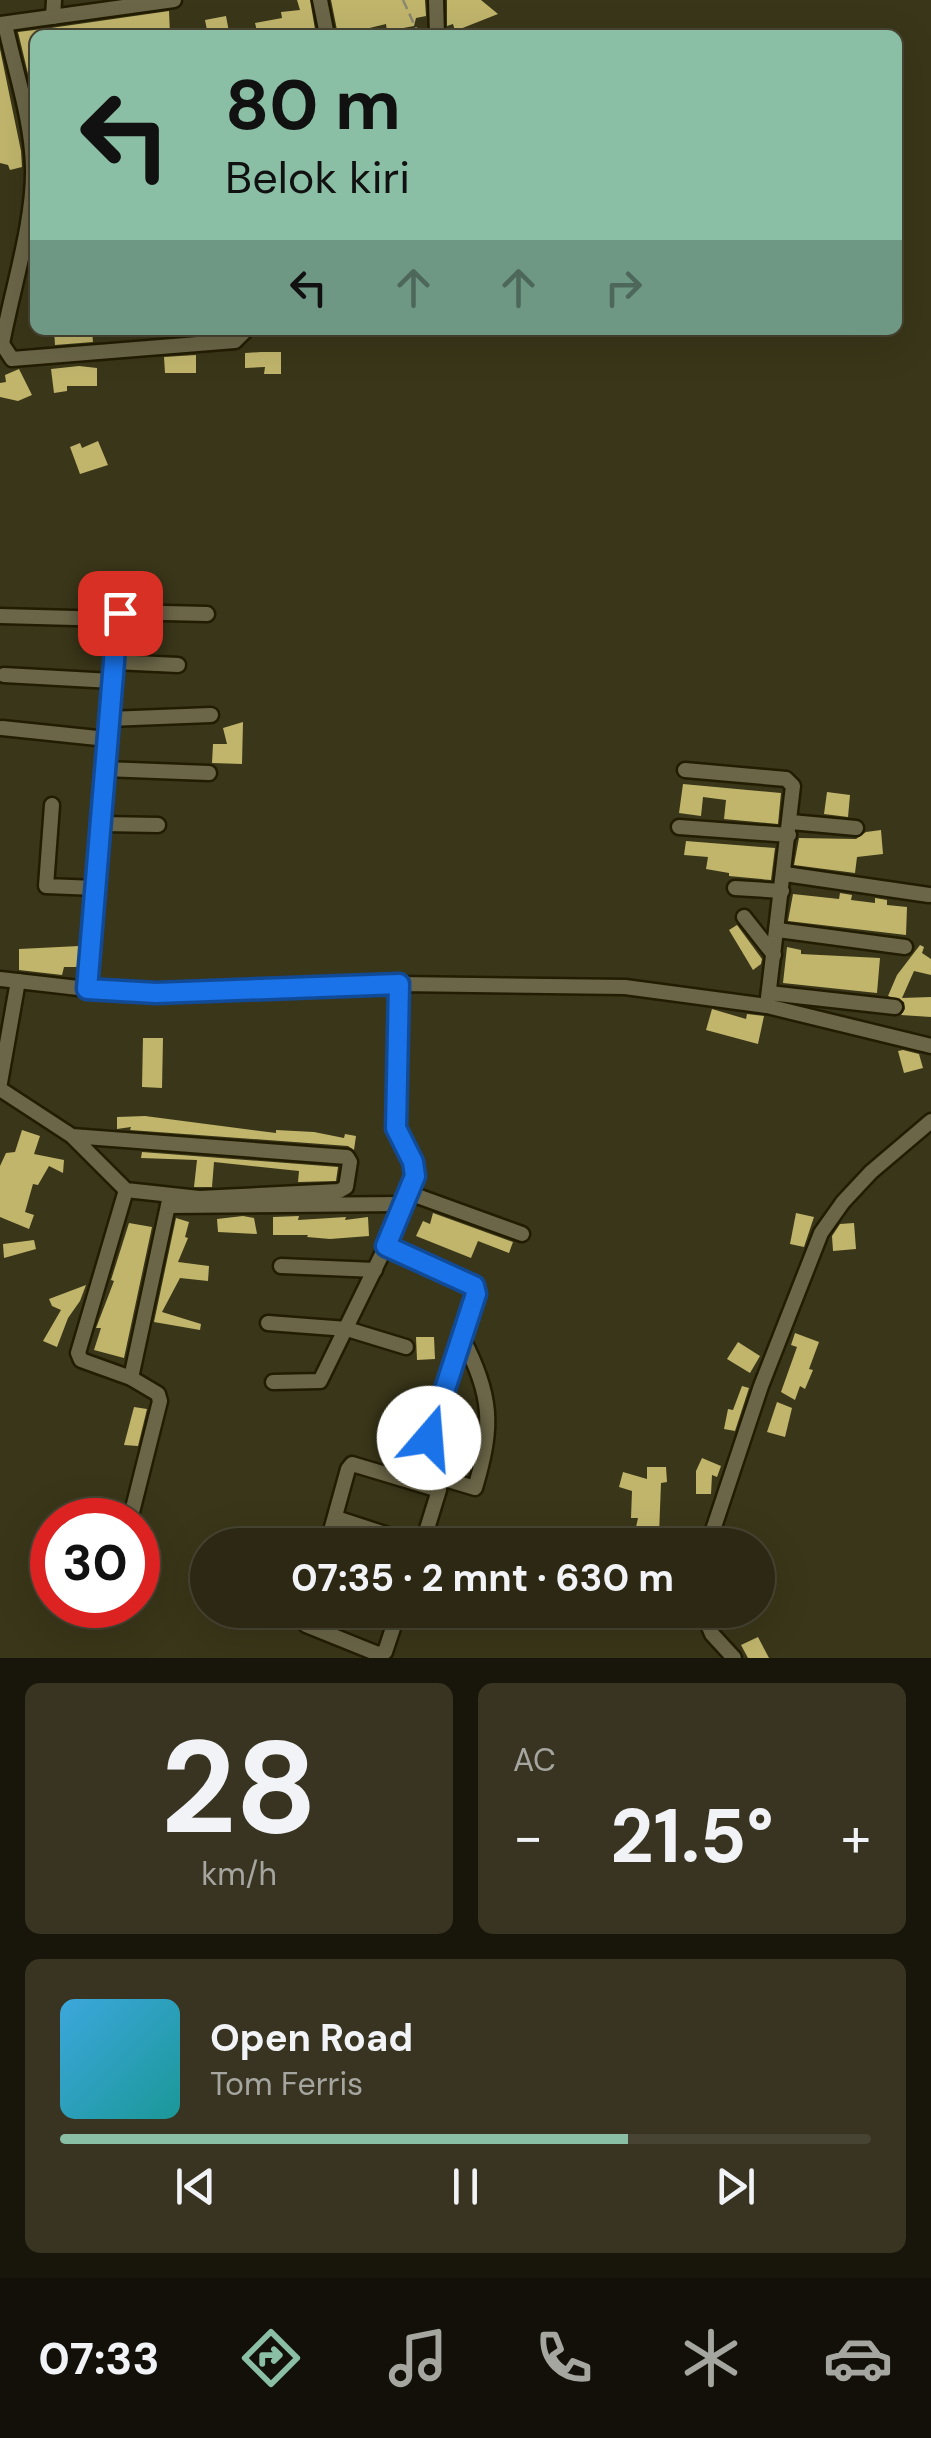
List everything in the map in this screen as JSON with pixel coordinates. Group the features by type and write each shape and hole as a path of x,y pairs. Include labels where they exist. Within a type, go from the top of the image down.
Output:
{"street":[{"path":"53,16 54,0"},
{"path":"30,109 3,24 174,0"},
{"path":"320,0 326,30"},
{"path":"436,0 437,30"},
{"path":"30,208 2,344 8,357 235,340 240,335"},
{"path":"0,616 112,619 123,612 207,614"},
{"path":"87,989 114,662 116,625 112,619"},
{"path":"114,662 178,664"},
{"path":"4,675 112,681"},
{"path":"108,719 211,716"},
{"path":"2,728 107,740"},
{"path":"104,769 210,773"},
{"path":"685,770 786,780 794,792 768,1000"},
{"path":"52,804 46,886 96,888"},
{"path":"102,824 158,825"},
{"path":"679,827 856,828"},
{"path":"784,874 929,895"},
{"path":"735,888 782,891"},
{"path":"744,917 774,955"},
{"path":"778,930 905,947"},
{"path":"0,979 156,993 399,984 625,987 895,1006"},
{"path":"18,981 0,1086 72,1136 126,1190 169,1201 406,1199 522,1234"},
{"path":"273,1382 320,1382 406,1199 415,1170 396,1128 399,984"},
{"path":"768,1000 931,1046"},
{"path":"714,1528 760,1386 822,1233 843,1202 871,1172 931,1121"},
{"path":"72,1136 350,1159 346,1187 340,1191 169,1201"},
{"path":"126,1190 78,1354 80,1360 131,1378 158,1394 160,1401 136,1498"},
{"path":"131,1378 169,1201"},
{"path":"386,1246 474,1286 476,1294 416,1477"},
{"path":"281,1266 374,1270"},
{"path":"268,1323 347,1329 406,1347"},
{"path":"333,1528 351,1465 475,1488 489,1435 487,1408 480,1376 462,1337"},
{"path":"416,1477 440,1493 427,1528"},
{"path":"336,1518 367,1528"},
{"path":"316,1628 378,1654 386,1652 393,1628"},
{"path":"708,1628 734,1658"}],"path":[{"path":"403,0 417,30"}],"building":[{"path":"297,0 310,0 315,30 257,30 255,23 282,18 281,12 300,10"},
{"path":"331,0 425,0 426,16 416,18 414,26 387,30 386,24 337,30"},
{"path":"447,0 481,0 498,14 458,30 453,24 447,26"},
{"path":"169,11 170,30 44,29"},
{"path":"226,16 229,30 207,30 205,20"},
{"path":"30,31 30,82 18,32"},
{"path":"0,49 21,151 22,167 10,170 0,163"},
{"path":"54,335 92,335 93,342 55,345"},
{"path":"281,352 281,374 264,374 265,367 245,368 245,353"},
{"path":"196,355 196,373 165,373 164,357"},
{"path":"97,368 97,386 67,386 67,391 54,393 51,369"},
{"path":"19,369 32,395 18,401 0,397 0,383 6,382 5,375"},
{"path":"98,441 108,465 80,474 70,447 80,443 82,448"},
{"path":"243,722 242,764 212,763 213,744 227,744 223,728"},
{"path":"683,784 781,793 778,824 724,819 726,800 703,797 701,816 679,813"},
{"path":"827,792 850,795 848,817 824,814"},
{"path":"881,830 883,854 857,857 855,873 794,865 799,838 856,839 866,832"},
{"path":"686,841 775,848 771,880 729,876 706,869 708,857 684,855"},
{"path":"840,893 852,895 851,900 875,903 875,898 887,900 887,905 907,907 906,935 788,921 793,894 839,899"},
{"path":"737,925 762,959 753,970 729,930"},
{"path":"920,945 924,947 922,953 931,959 931,975 914,971 902,998 931,997 931,1017 901,1015 904,1002 888,996 897,975"},
{"path":"79,946 78,967 64,967 62,975 19,970 19,949"},
{"path":"787,947 801,950 801,954 880,958 877,993 783,983"},
{"path":"712,1009 746,1019 747,1014 764,1016 758,1044 706,1030"},
{"path":"143,1038 163,1038 162,1088 142,1087"},
{"path":"898,1051 919,1054 923,1068 904,1073"},
{"path":"145,1116 276,1133 356,1136 354,1150 348,1146 130,1130 131,1127 117,1129 117,1117"},
{"path":"22,1130 40,1136 34,1154 64,1160 63,1173 49,1166 38,1185 33,1184 25,1212 34,1215 29,1229 0,1217 0,1166 6,1153 15,1152"},
{"path":"142,1152 338,1167 336,1181 298,1182 299,1171 214,1162 212,1187 194,1187 197,1160 141,1158"},
{"path":"433,1213 513,1242 509,1253 478,1241 471,1258 416,1236 423,1221 430,1224"},
{"path":"796,1213 814,1217 804,1247 790,1244"},
{"path":"299,1216 298,1220 368,1217 369,1236 330,1239 273,1235 273,1217"},
{"path":"176,1218 189,1222 185,1237 188,1238 178,1262 209,1266 208,1281 180,1278 162,1312 201,1324 200,1330 154,1322"},
{"path":"254,1218 257,1234 218,1232 217,1219"},
{"path":"129,1223 152,1227 124,1358 94,1350 101,1328 96,1328 114,1281 111,1280"},
{"path":"854,1223 856,1249 833,1251 832,1236 840,1224"},
{"path":"34,1240 36,1249 4,1258 3,1244"},
{"path":"86,1285 57,1347 43,1341 61,1310 52,1306 49,1299"},
{"path":"795,1333 819,1342 809,1369 813,1370 795,1400 781,1392 797,1347 791,1345"},
{"path":"416,1337 434,1337 435,1359 417,1360"},
{"path":"738,1342 760,1356 750,1373 727,1359"},
{"path":"742,1386 749,1388 735,1431 724,1429 728,1409 733,1410"},
{"path":"777,1402 792,1408 785,1437 767,1432"},
{"path":"134,1407 147,1409 138,1446 124,1445"},
{"path":"702,1458 721,1466 717,1477 712,1475 711,1494 696,1494 696,1471"},
{"path":"647,1467 666,1467 667,1482 661,1483 659,1528 636,1528 638,1518 631,1518 632,1491 619,1487 623,1472 647,1479"},
{"path":"758,1637 769,1658 748,1658 741,1645"}],"route":[{"path":"120,613 112,619 116,625 114,662 87,989 156,993 399,984 396,1128 413,1162 415,1176 386,1246 476,1290 429,1438"}]}
